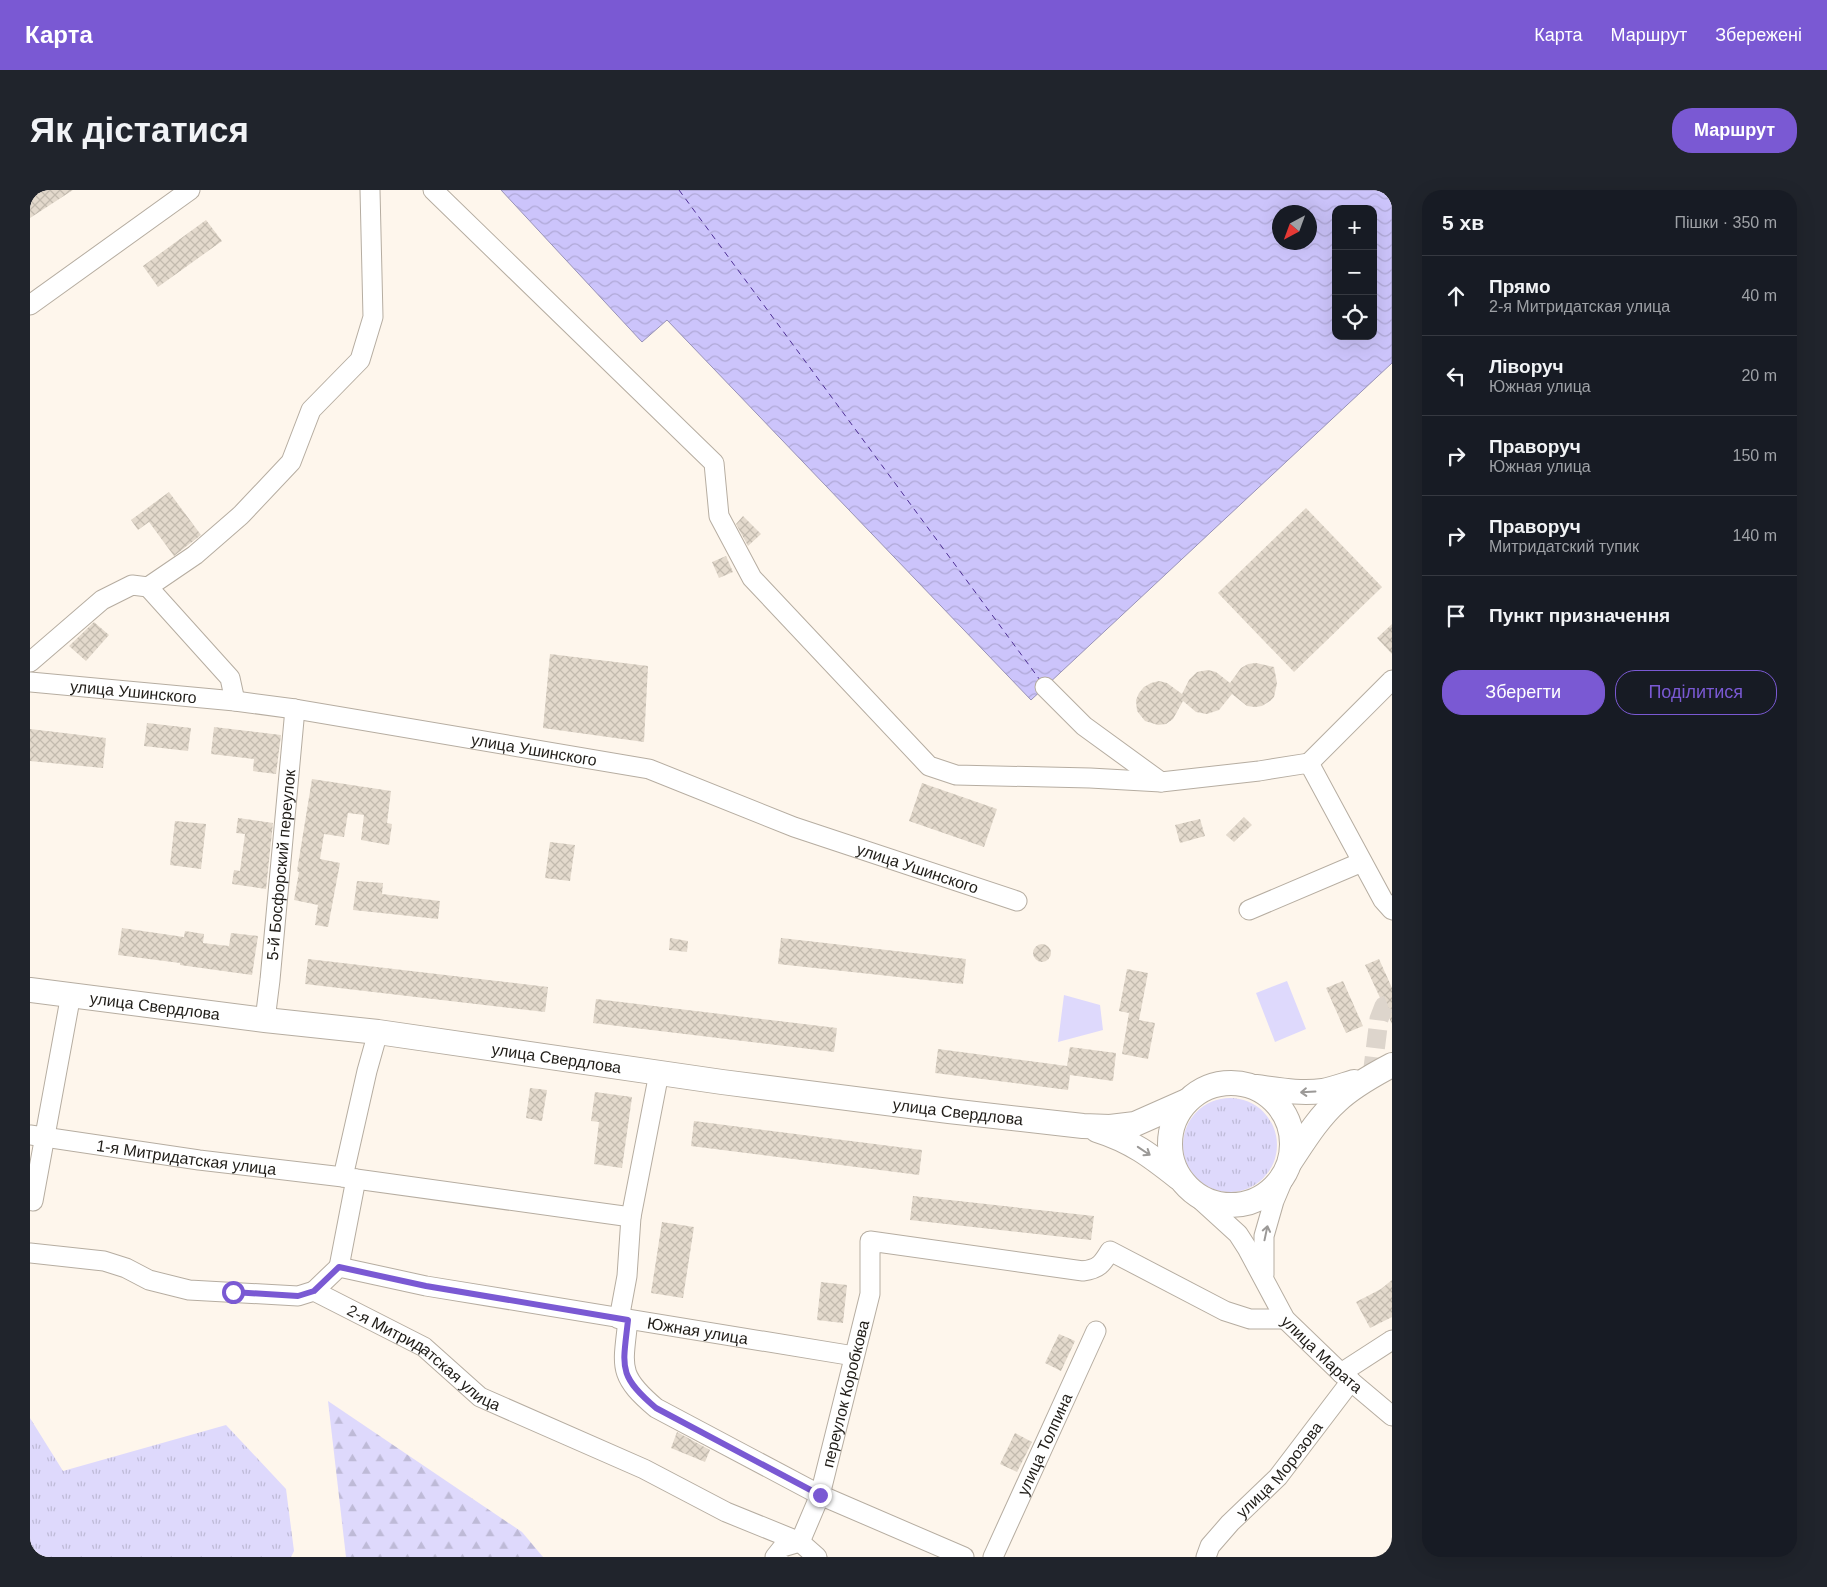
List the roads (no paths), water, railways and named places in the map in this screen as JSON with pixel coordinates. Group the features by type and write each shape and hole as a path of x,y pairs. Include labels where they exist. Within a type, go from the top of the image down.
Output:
{"main road":[{"name":"улица Свердлова","path":"30,990 265,1020 378,1032 659,1073 949,1112 1083,1126"},
{"path":"1083,1126 1110,1127 1135,1124 1186,1101 1203,1089 1223,1083 1289,1092 1325,1091 1382,1071"},
{"path":"1083,1126 1126,1141 1144,1150 1186,1186 1211,1203 1230,1206 1250,1203 1268,1194 1279,1183 1318,1121 1337,1101 1382,1071"},
{"path":"1247,1085 1267,1094 1279,1105 1288,1123 1292,1142 1289,1165"},
{"path":"1186,1101 1175,1118 1169,1138 1171,1159 1186,1186"}],"street":[{"path":"30,305 190,190"},
{"path":"148,587 194,555 248,508 290,462 311,410 360,360 373,317 370,190"},
{"path":"433,190 714,463 718,516 752,578 929,766 956,775 1090,778 1161,782 1259,772 1309,763 1392,680"},
{"path":"30,662 102,600 132,585 148,587 230,678 235,701"},
{"name":"улица Ушинского","path":"30,682 235,701 295,709 649,768 794,827 1017,901"},
{"path":"1045,687 1084,726 1161,782"},
{"name":"5-й Босфорский переулок","path":"265,1020 295,709"},
{"path":"1309,763 1362,862 1389,902"},
{"path":"1249,910 1362,862"},
{"path":"33,1201 37,1136 71,994"},
{"path":"30,1253 104,1261 126,1268 149,1280 190,1290 298,1296 314,1291 339,1267 349,1178 367,1071 378,1032"},
{"path":"659,1073 631,1217 624,1319 624,1364 626,1373 638,1392 656,1408 820,1495 964,1557"},
{"name":"1-я Митридатская улица","path":"37,1136 199,1160 349,1178 631,1217"},
{"path":"1264,1282 1264,1236 1274,1201 1289,1165"},
{"name":"улица Марата","path":"1186,1186 1238,1234 1285,1319 1346,1377 1392,1416"},
{"name":"переулок Коробкова","path":"800,1542 820,1495 870,1294 870,1242 1083,1271 1095,1270 1110,1251 1225,1311 1250,1319 1285,1319"},
{"name":"Южная улица","path":"339,1267 426,1286 854,1356"},
{"name":"2-я Митридатская улица","path":"314,1291 424,1346 480,1397 644,1469 726,1512 800,1542 817,1557"},
{"name":"улица Толпина","path":"993,1557 1096,1331"},
{"name":"улица Морозова","path":"1206,1557 1210,1546 1230,1523 1278,1477 1346,1377 1392,1340"},
{"path":"775,1557 783,1547 800,1542"}],"water":[{"path":"501,190 1392,190 1392,363 1031,700 667,320 642,342"}],"tunnel":[{"path":"1372,1076 1379,1019 1384,1006 1392,1003"}]}
